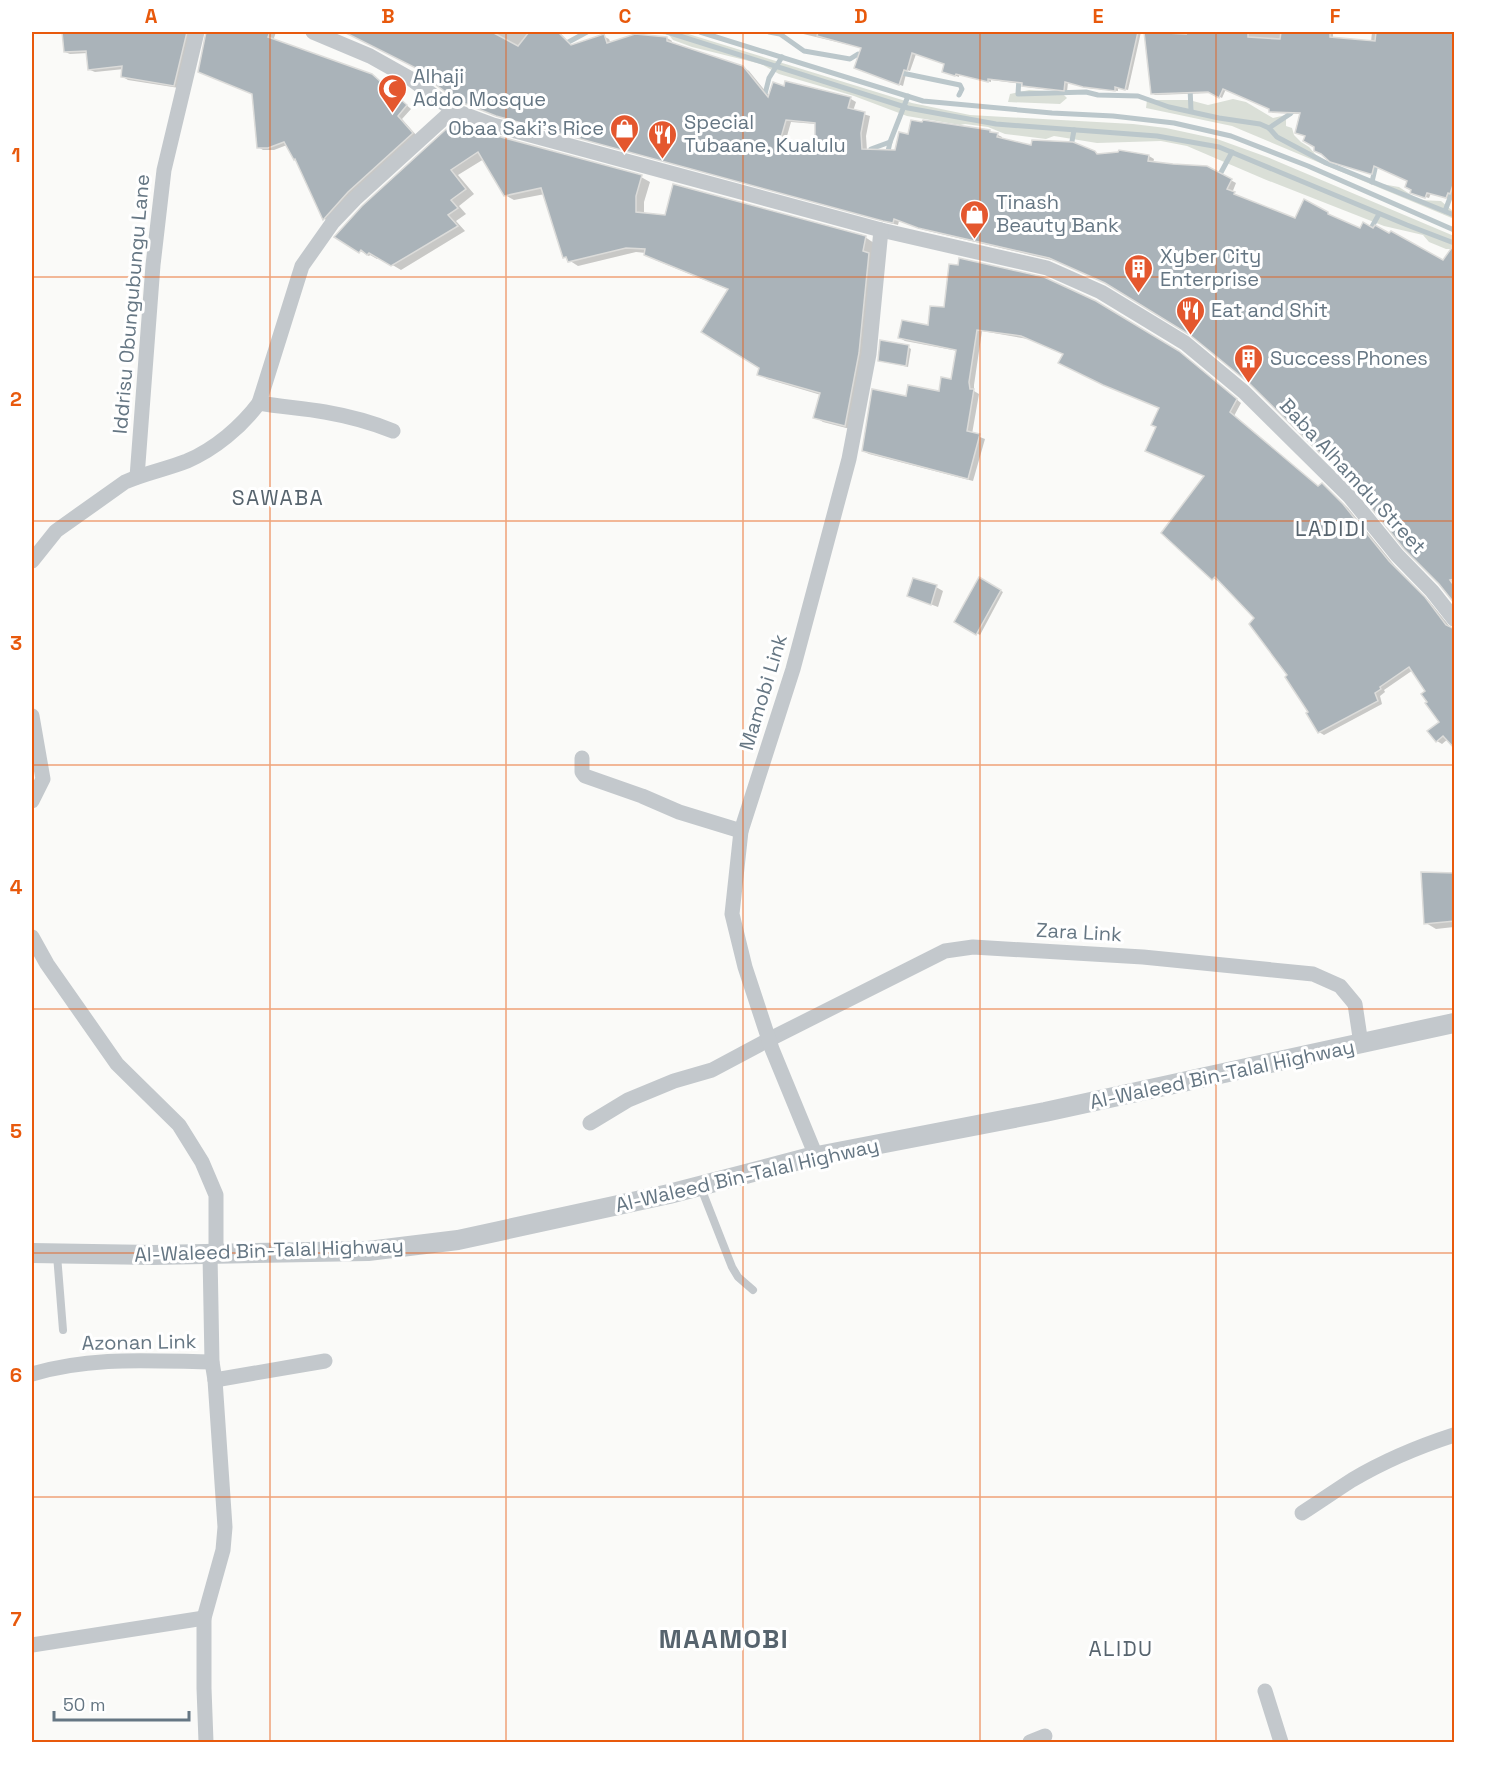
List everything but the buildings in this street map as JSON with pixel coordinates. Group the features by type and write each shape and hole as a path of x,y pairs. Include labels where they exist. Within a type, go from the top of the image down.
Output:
{"street":[{"name":"Iddrisu Obungubungu Lane","path":"137,477 153,266 164,170 197,32"},
{"name":"Baba Alhamdu Street","path":"312,32 370,56 401,73 453,110 504,128 881,230 1047,268 1101,292 1185,344 1244,392 1350,497 1397,555 1455,619"},
{"path":"32,561 56,531 96,502 137,477 188,460 212,448 247,418 259,403 302,266 333,222 347,207 453,110"},
{"name":"Mamobi Link","path":"816,1156 784,1080 745,967 732,914 741,831 794,669 849,459 869,354 881,230"},
{"path":"259,403 324,412 371,422 393,430"},
{"path":"32,716 43,779 32,801"},
{"path":"582,758 582,772 585,776 679,812 741,831"},
{"path":"32,937 47,964 117,1064 179,1125 202,1162 216,1196 212,1362 225,1527 223,1550 204,1618 206,1743"},
{"name":"Zara Link","path":"590,1123 627,1100 674,1081 712,1070 945,951 974,947 1143,957 1313,974 1340,986 1355,1004 1361,1044"},
{"name":"Al-Waleed Bin-Talal Highway","path":"32,1253 213,1254 368,1251 458,1240 700,1186 816,1156 1045,1112 1455,1023"},
{"name":"Azonan Link","path":"32,1374 97,1361 212,1362"},
{"path":"215,1380 325,1361"},
{"path":"1302,1513 1374,1468 1425,1445 1455,1435"},
{"path":"32,1645 204,1618"},
{"path":"1265,1691 1281,1743"},
{"path":"1030,1743 1045,1736"}],"lane":[{"path":"700,1186 732,1267 738,1277 753,1290"},
{"path":"56,1254 63,1329"}],"shaded area":[{"path":"648,32 682,32 912,103 970,115 1133,124 1166,128 1217,139 1267,157 1454,236 1454,249 1446,249 1429,242 1423,235 1384,226 1187,146 1161,141 1097,143 1054,136 1046,139 1005,134 988,127 907,116 854,96 779,74 761,64 692,47 673,40 669,35"},
{"path":"1029,90 1061,92 1067,98 1060,104 1008,102 1010,94"},
{"path":"1233,99 1246,102 1273,118 1286,115 1286,126 1292,128 1294,135 1301,142 1327,162 1376,183 1399,187 1419,200 1441,201 1454,212 1454,219 1232,126 1146,108 1147,100 1189,100 1208,105"}],"waterway":[{"path":"563,45 587,32"},
{"path":"667,32 908,108 996,124 1157,136 1219,147 1454,243"},
{"path":"700,32 923,101 1052,113 1113,116 1174,123 1231,136 1308,166 1454,230"},
{"path":"769,32 780,34 804,51 850,59 858,54 864,57"},
{"path":"764,98 769,78 782,57"},
{"path":"897,72 960,85 962,89 959,95"},
{"path":"1019,78 1018,94 1086,92 1098,95 1138,96 1169,107 1260,124 1269,128 1277,137 1326,163 1454,215"},
{"path":"1190,87 1191,111"},
{"path":"887,156 908,96"},
{"path":"1269,128 1290,114 1296,107"},
{"path":"1071,147 1074,130"},
{"path":"871,149 890,142"},
{"path":"1218,178 1232,152"},
{"path":"1372,182 1377,160"},
{"path":"1445,211 1454,187"},
{"path":"1369,232 1379,214"}],"place":[{"name":"Alhaji Addo Mosque","path":"392,114"},
{"name":"Obaa Saki's Rice","path":"625,154"},
{"name":"Special Tubaane, Kualulu","path":"663,160"},
{"name":"Tinash Beauty Bank","path":"975,240"},
{"name":"Xyber City Enterprise","path":"1139,294"},
{"name":"Eat and Shit","path":"1190,336"},
{"name":"Success Phones","path":"1249,384"}],"district":[{"name":"SAWABA","path":"278,498"},
{"name":"LADIDI","path":"1331,529"},
{"name":"MAAMOBI","path":"724,1639"},
{"name":"ALIDU","path":"1121,1649"}]}
